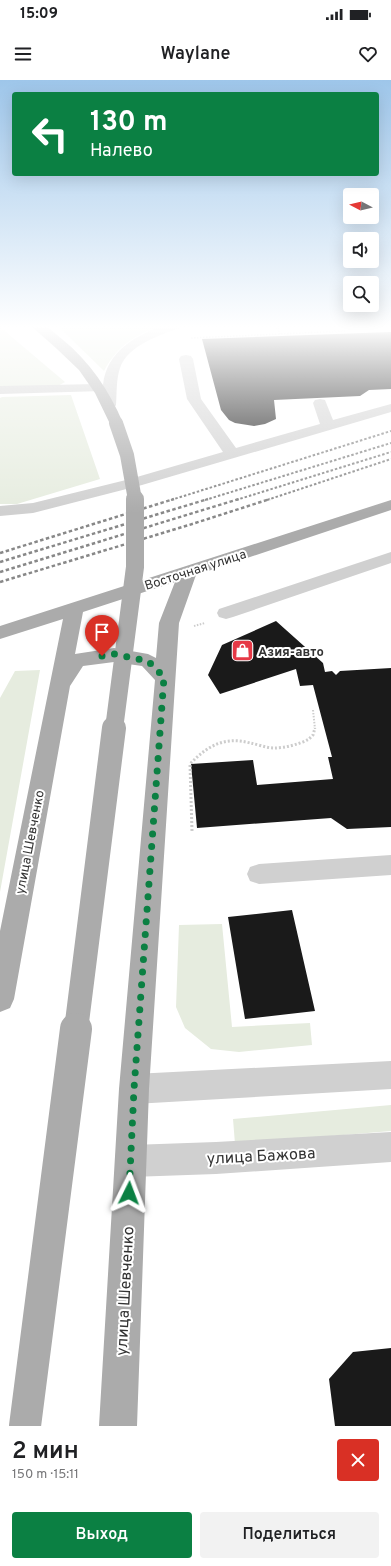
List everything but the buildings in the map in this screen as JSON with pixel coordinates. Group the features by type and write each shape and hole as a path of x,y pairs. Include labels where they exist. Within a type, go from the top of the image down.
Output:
{"main road":[{"path":"25,1426 135,567 136,505 127,455 113,414 98,388"},
{"name":"Восточная улица","path":"0,633 391,505"},
{"name":"улица Шевченко","path":"118,1426 134,1089 164,677 169,623 188,571"},
{"name":"улица Шевченко","path":"0,999 74,609"},
{"path":"59,686 77,660 114,654 148,661 164,677"}],"street":[{"path":"0,390 98,388"},
{"path":"112,388 113,414"},
{"path":"192,388 194,399 212,423 218,435 233,454"},
{"path":"320,403 328,426"},
{"path":"0,511 33,508 136,482 391,408"},
{"path":"212,423 227,422"},
{"path":"226,613 391,557"},
{"path":"259,874 391,865"},
{"path":"134,1089 391,1075"},
{"name":"улица Бажова","path":"131,1161 216,1158 391,1147"}],"path":[{"path":"192,831 190,764 197,756 222,741 252,743 273,748 305,742 313,736 316,726 313,710"}],"shaded area":[{"path":"71,395 100,479 17,504 0,504 0,398"},
{"path":"40,670 0,892 0,698 15,671"},
{"path":"222,924 232,1027 310,1023 312,1045 239,1052 211,1049 185,1028 176,1007 179,925"},
{"path":"391,1105 391,1131 235,1144 233,1119"}],"railway":[{"path":"171,500 391,431"},
{"path":"205,500 391,443"},
{"path":"236,500 391,452"},
{"path":"267,500 391,459"},
{"path":"0,553 174,499"},
{"path":"0,562 208,499"},
{"path":"0,572 239,499"},
{"path":"0,582 270,499"}],"place":[{"name":"Азия-авто","path":"243,651"}],"route":[{"path":"102,656 114,654 148,661 164,677 134,1089 129,1193"}]}
